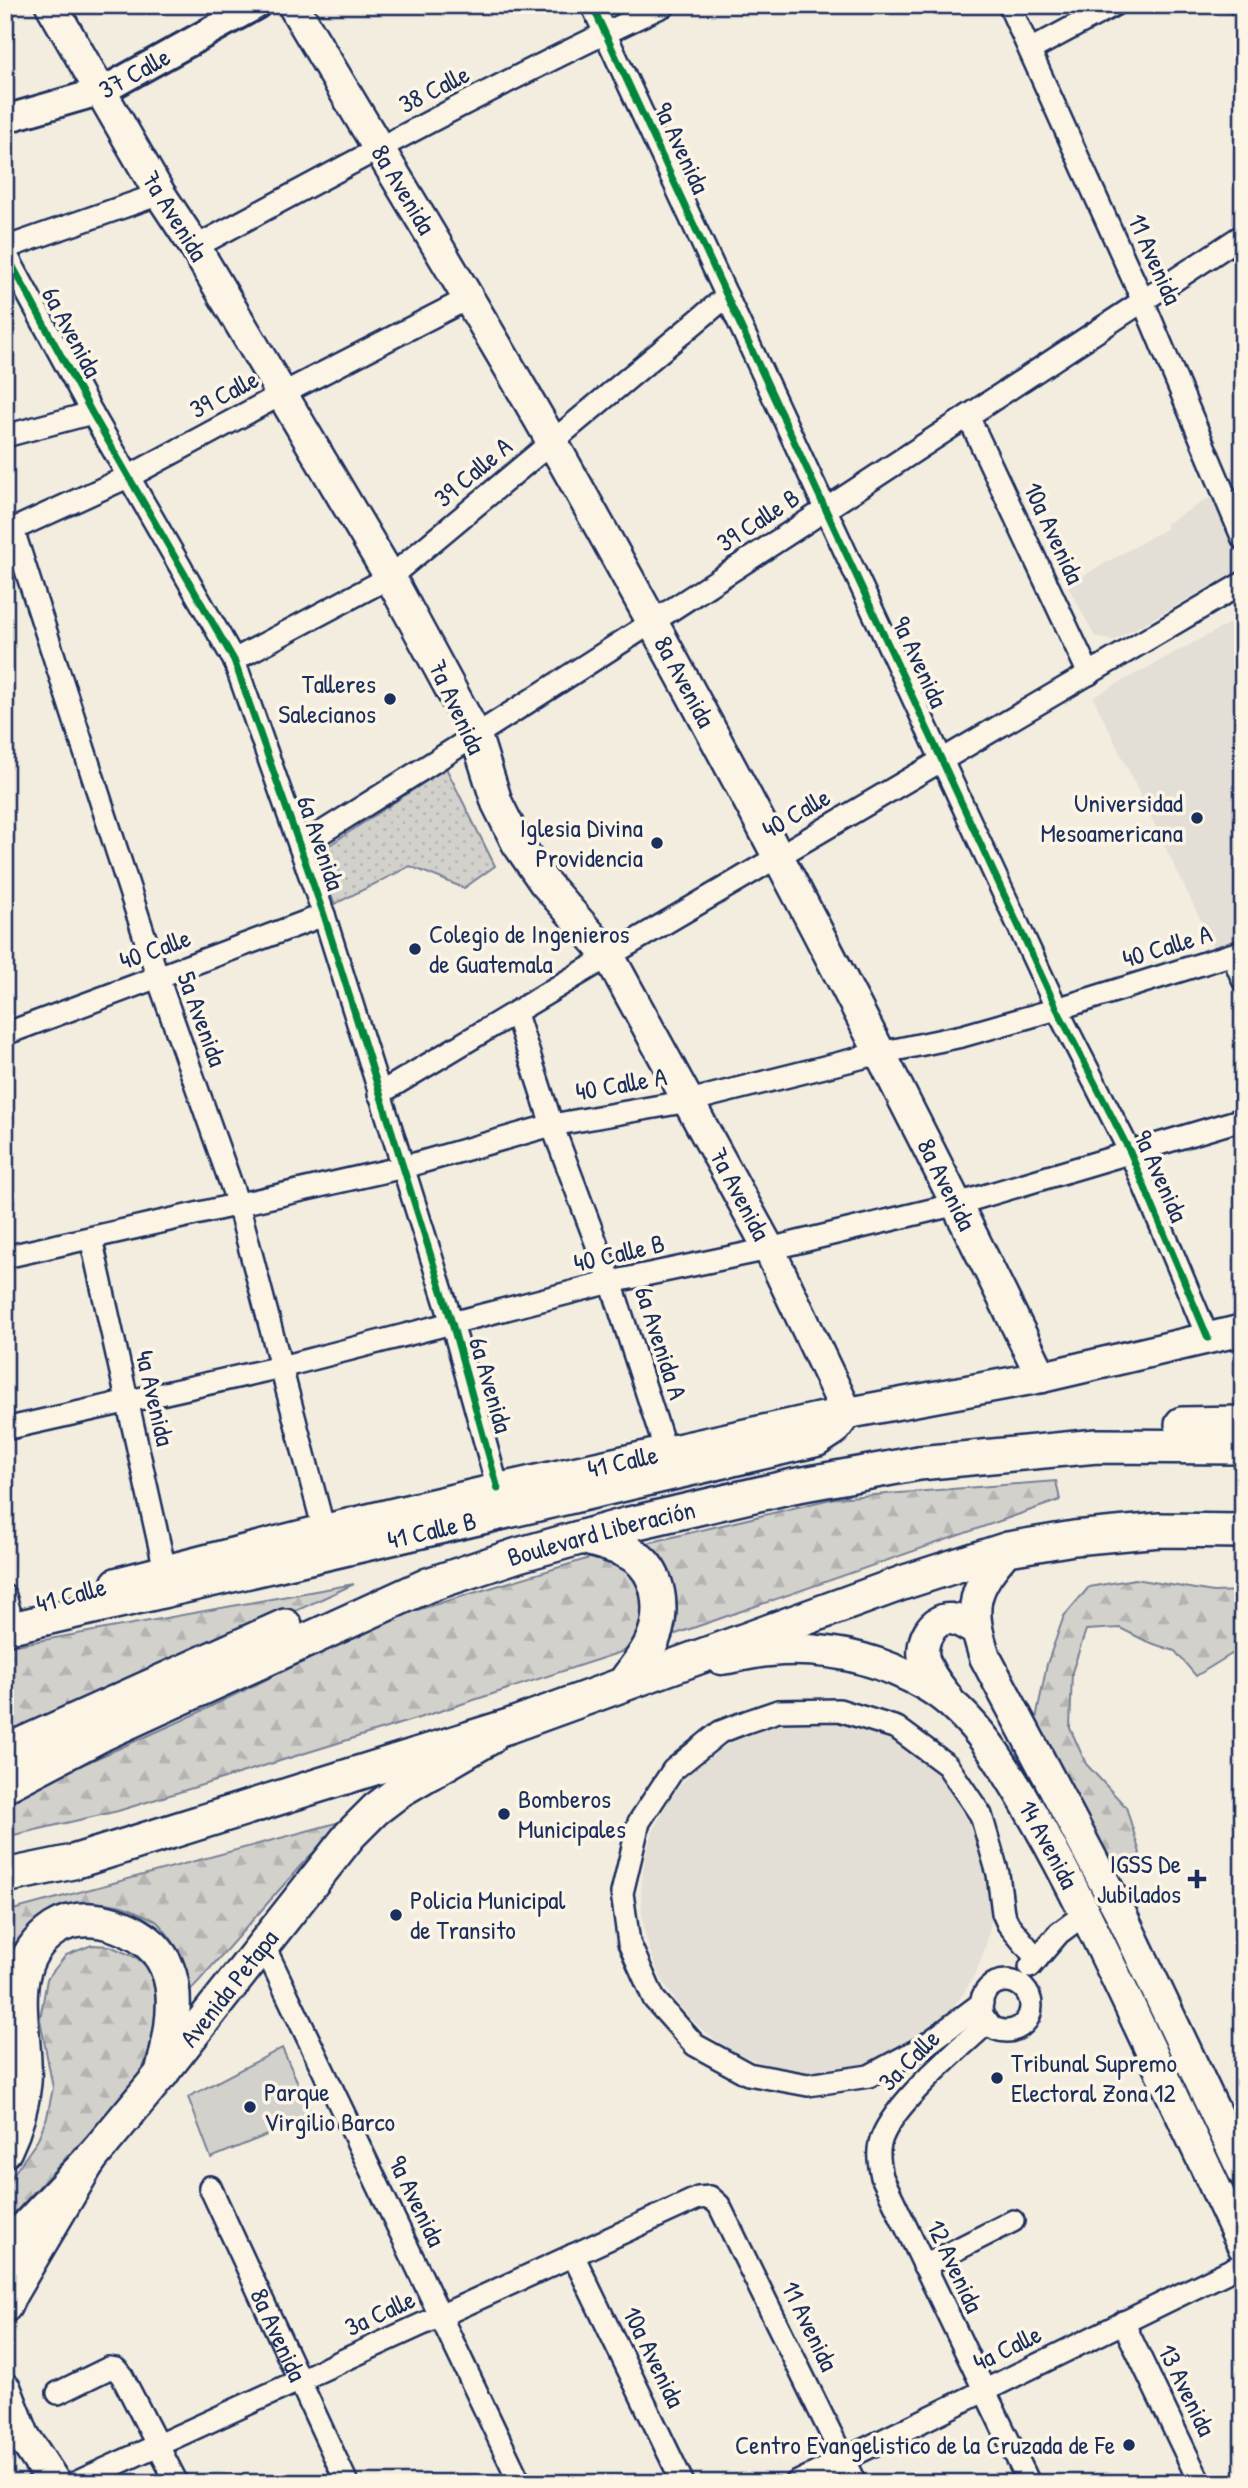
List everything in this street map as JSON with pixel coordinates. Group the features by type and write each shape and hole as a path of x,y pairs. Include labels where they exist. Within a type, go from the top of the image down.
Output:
{"highway":[{"path":"1097,1446 1126,1429 1170,1424 1243,1423"},
{"name":"Boulevard Liberación","path":"5,1785 104,1733 428,1585 583,1537 723,1501 919,1463 1097,1446 1243,1447"},
{"path":"5,1876 73,1862 509,1726 905,1582 1008,1549 1074,1538 1160,1530 1243,1531"},
{"path":"583,1537 620,1549 642,1562 656,1584 660,1608 653,1640 624,1684"},
{"path":"5,1752 346,1598 428,1585"},
{"path":"5,1896 24,1891 73,1862"},
{"path":"5,2150 15,2126 24,2083 19,2008 21,1980 27,1960 36,1946 63,1925 89,1919 121,1927 147,1941 162,1958 171,1978 174,2006 162,2073"},
{"path":"5,2250 89,2161"}],"main road":[{"name":"7a Avenida","path":"51,5 160,194 195,247 390,577 476,736 497,803 517,843 544,882 609,956 769,1249 847,1413"},
{"name":"8a Avenida","path":"293,5 552,442 651,622 778,856 957,1204 1042,1377"},
{"name":"41 Calle","path":"6,1614 165,1570 498,1489 847,1413 1042,1377 1243,1330"},
{"name":"41 Calle B","path":"6,1614 817,1441 834,1430 847,1413"},
{"name":"14 Avenida","path":"1008,1549 986,1574 979,1589 976,1631 985,1657 1119,1912 1243,2171"},
{"path":"955,1708 929,1672 923,1656 924,1642 930,1629 949,1618 962,1621 976,1631"},
{"name":"14 Avenida","path":"690,1661 723,1659 769,1651 841,1653 889,1667 929,1687 955,1708 981,1735 1013,1780 1086,1913 1243,2246"},
{"name":"Avenida Petapa","path":"5,2306 89,2161 350,1835 376,1809 401,1790 509,1726"},
{"path":"5,2390 23,2436 54,2483"}],"street":[{"name":"37 Calle","path":"5,119 102,91 257,5"},
{"name":"9a Avenida","path":"592,5 1057,1009 1130,1152 1208,1338"},
{"name":"38 Calle","path":"195,247 379,149 665,5"},
{"name":"11 Avenida","path":"1009,5 1143,300 1243,539"},
{"path":"1030,50 1114,5"},
{"path":"1240,5 1243,10"},
{"path":"5,250 160,194"},
{"name":"39 Calle B","path":"300,846 476,736 827,509 1243,235"},
{"name":"6a Avenida","path":"5,250 92,413 234,660 324,915 452,1323 498,1489"},
{"name":"39 Calle A","path":"234,660 390,577 727,296"},
{"name":"39 Calle","path":"9,531 130,476 467,299"},
{"path":"5,436 92,413"},
{"name":"10a Avenida","path":"968,416 1089,674"},
{"name":"5a Avenida","path":"9,531 158,978 238,1204 324,1530"},
{"name":"40 Calle","path":"379,1094 1243,583"},
{"name":"40 Calle","path":"5,1034 324,915"},
{"path":"1238,953 1243,980"},
{"name":"40 Calle A","path":"5,1257 404,1167 552,1125 690,1101 880,1053 962,1036 1238,953"},
{"name":"6a Avenida A","path":"516,1014 552,1125 611,1282 666,1452"},
{"name":"40 Calle B","path":"5,1429 281,1367 611,1282 769,1249 957,1204 1243,1119"},
{"name":"4a Avenida","path":"91,1238 165,1570"},
{"path":"985,2012 869,2076 808,2085 748,2074 695,2045 654,1999 629,1943 622,1893 639,1822 673,1770 720,1732 778,1711 839,1710 897,1728 947,1765 981,1815 998,1874 1007,1924 1037,1959"},
{"path":"1017,1983 1059,1933 1086,1913"},
{"name":"9a Avenida","path":"263,1944 520,2483"},
{"path":"1002,1981 1017,1983 1028,1994 1031,2010 1016,2029 1000,2030 985,2012 984,1995 994,1984 1002,1981"},
{"name":"3a Calle","path":"879,2146 893,2115 943,2065 985,2012"},
{"path":"923,2047 943,2065"},
{"name":"12 Avenida","path":"879,2146 882,2176 1029,2483"},
{"name":"8a Avenida","path":"210,2188 347,2483"},
{"name":"11 Avenida","path":"710,2197 719,2205 855,2483"},
{"name":"3a Calle","path":"75,2483 573,2255 698,2199 710,2197"},
{"path":"5,2276 39,2213"},
{"path":"924,2266 1013,2221"},
{"name":"10a Avenida","path":"573,2255 684,2483"},
{"name":"4a Calle","path":"796,2483 1243,2264"},
{"name":"13 Avenida","path":"1123,2322 1200,2483"},
{"path":"58,2393 109,2368 116,2369 122,2375 159,2444 177,2483"}],"shaded area":[{"path":"1218,493 1243,546 1243,568 1113,641 1095,636 1067,585 1167,528 1165,524"},
{"name":"Universidad Mesoamericana","path":"1243,616 1243,938 1215,950 1093,697"},
{"path":"817,1720 851,1724 884,1734 915,1750 941,1772 963,1798 979,1829 989,1862 993,1896 989,1930 979,1963 963,1994 941,2020 915,2042 884,2058 851,2068 817,2072 783,2068 750,2058 719,2042 693,2020 671,1994 655,1963 645,1930 641,1896 645,1862 655,1829 671,1798 693,1772 719,1750 750,1734 783,1724"}],"green space":[{"path":"446,768 495,866 464,888 410,866 335,904 313,856"},
{"path":"1056,1481 1060,1500 670,1636 422,1717 118,1811 5,1837 5,1799 183,1720 397,1616 610,1552 835,1498"},
{"path":"1135,1579 1213,1592 1243,1591 1243,1647 1196,1676 1175,1651 1148,1642 1120,1628 1086,1630 1072,1672 1070,1728 1086,1764 1126,1807 1140,1853 1129,1871 1108,1872 1054,1773 1036,1719 1047,1664 1064,1616 1089,1587"},
{"path":"354,1584 5,1745 5,1647"},
{"path":"344,1821 303,1863 191,1990 183,1959 161,1926 151,1918 120,1906 83,1904 66,1909 34,1927 5,1954 5,1912"},
{"path":"92,1945 110,1946 137,1958 146,1966 159,1987 159,2021 142,2070 98,2124 5,2223 5,2186 37,2141 47,2117 53,2088 40,2019 47,1979 66,1955"},
{"name":"Parque Virgilio Barco","path":"282,2048 313,2116 211,2158 188,2097"}],"cycle path":[{"path":"592,5 1057,1009 1130,1152 1208,1338"},
{"path":"5,252 92,413 234,660 324,915 452,1323 498,1489"}],"place":[{"name":"Talleres Salecianos","path":"390,699"},
{"name":"Universidad Mesoamericana","path":"1197,818"},
{"name":"Iglesia Divina Providencia","path":"657,843"},
{"name":"Colegio de Ingenieros de Guatemala","path":"415,949"},
{"name":"Bomberos Municipales","path":"504,1814"},
{"name":"IGSS De Jubilados","path":"1197,1879"},
{"name":"Policia Municipal de Transito","path":"396,1915"},
{"name":"Tribunal Supremo Electoral Zona 12","path":"997,2078"},
{"name":"Parque Virgilio Barco","path":"250,2107"},
{"name":"Centro Evangelistico de la Cruzada de Fe","path":"1129,2445"}]}
